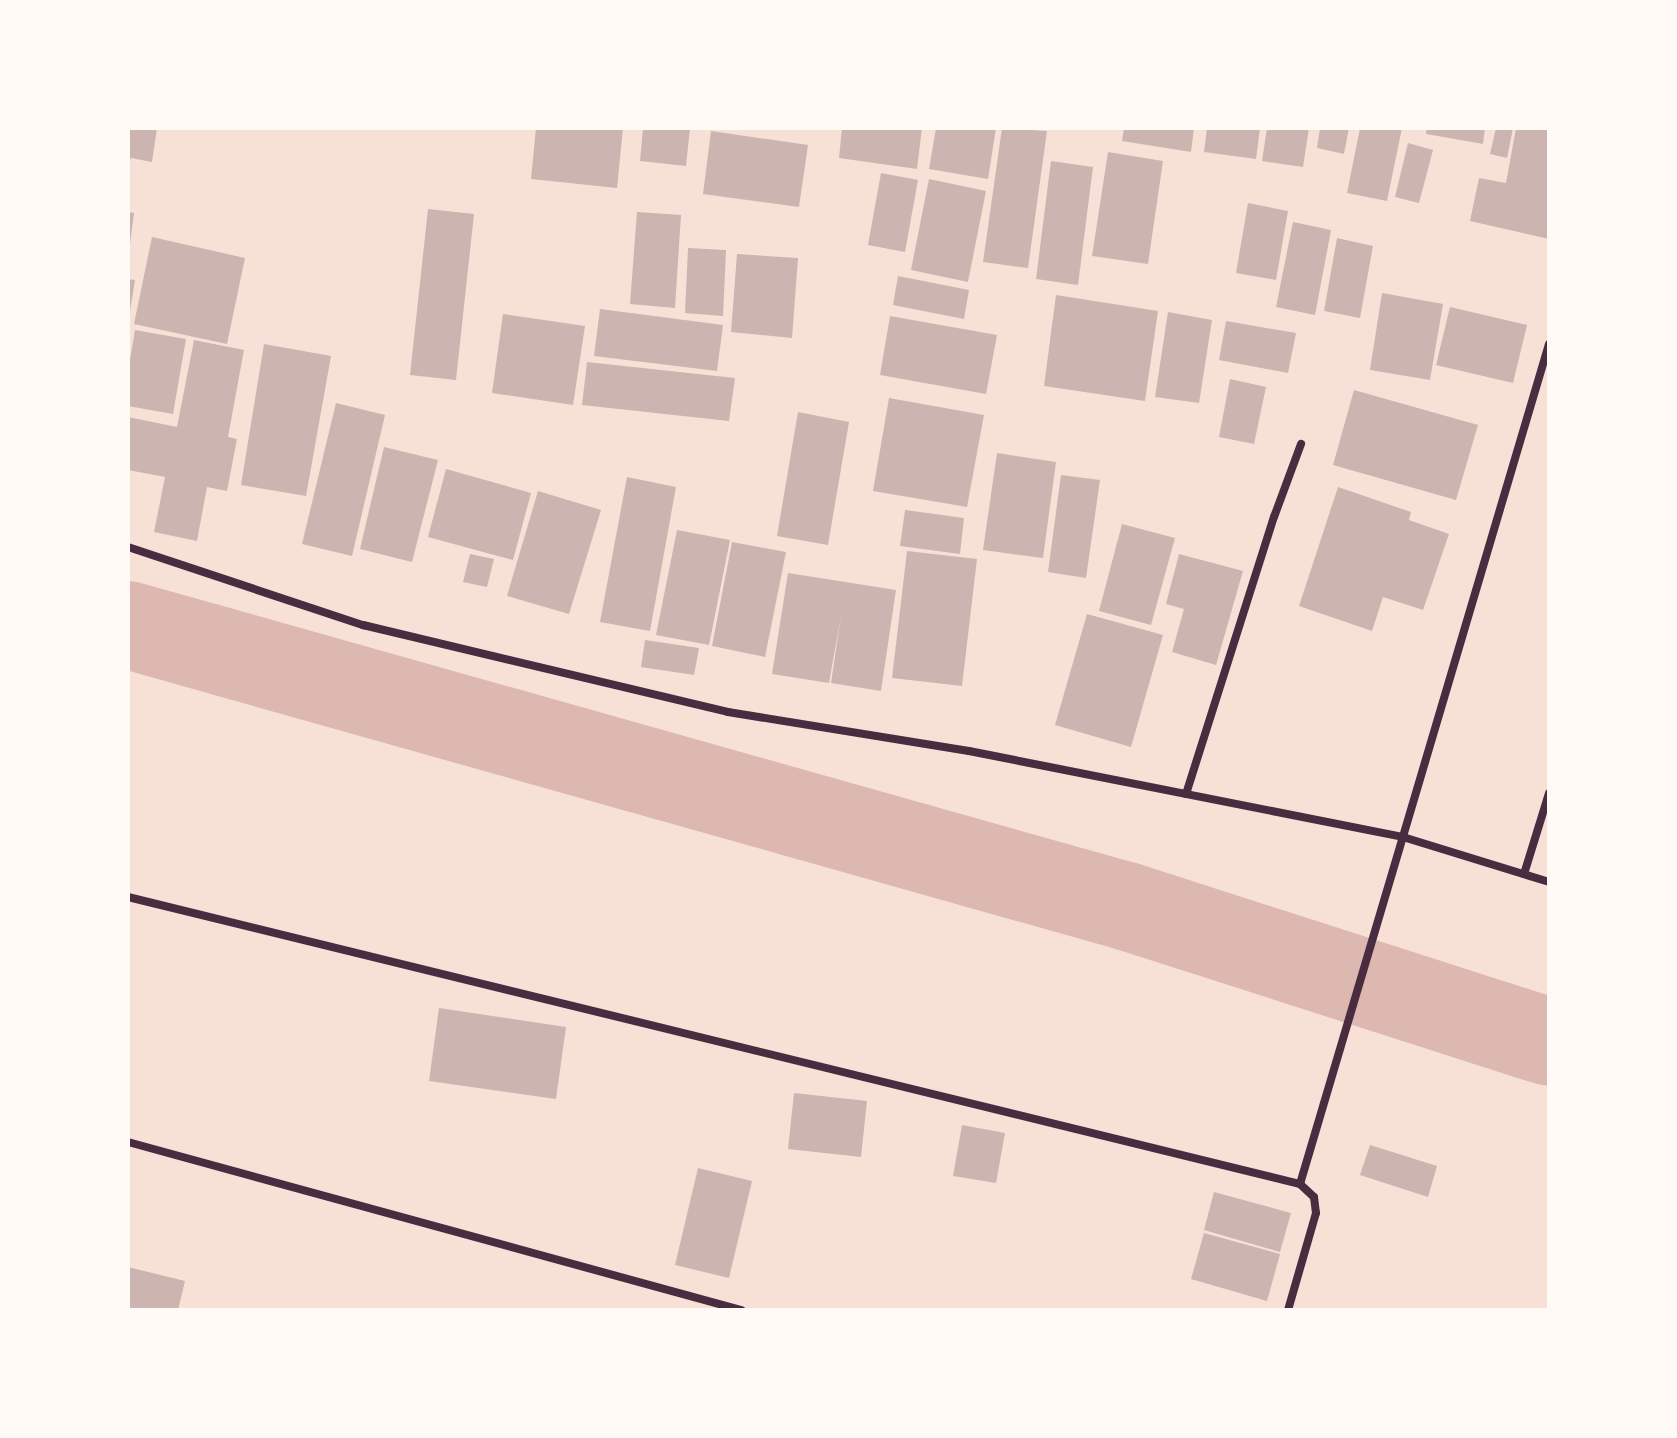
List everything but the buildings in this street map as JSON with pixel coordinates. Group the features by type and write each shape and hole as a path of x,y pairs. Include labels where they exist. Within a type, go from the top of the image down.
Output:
{"street":[{"path":"1300,1184 1549,344"},
{"path":"1186,794 1274,517 1301,444"},
{"path":"128,547 363,625 728,712 969,751 1403,837 1549,882"},
{"path":"1524,874 1549,793"},
{"path":"128,897 1300,1184 1314,1197 1316,1213 1288,1310"},
{"path":"128,1142 741,1310"}],"waterway":[{"path":"128,625 1126,906 1549,1042"}]}
